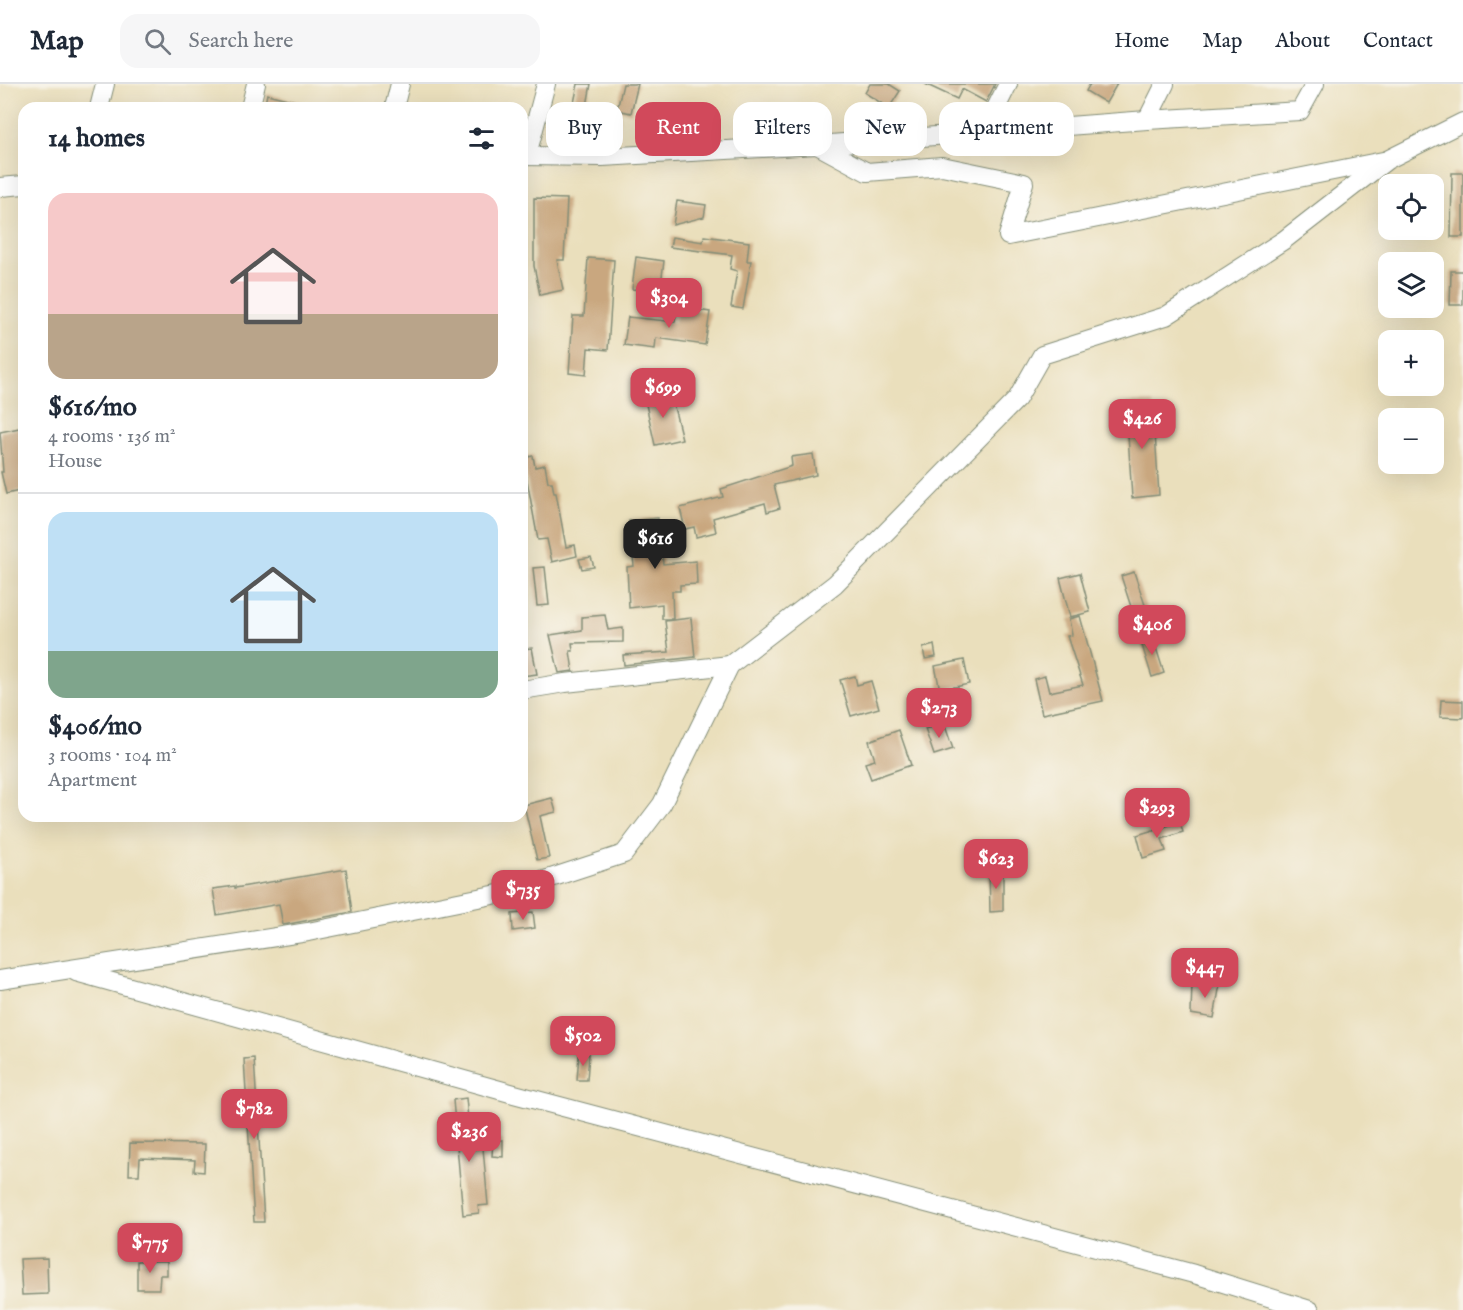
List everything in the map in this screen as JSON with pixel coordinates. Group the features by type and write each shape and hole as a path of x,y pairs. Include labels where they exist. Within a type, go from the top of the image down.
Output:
{"street":[{"path":"100,102 105,84"},
{"path":"252,102 256,84"},
{"path":"396,102 400,84"},
{"path":"528,146 546,84"},
{"path":"999,102 1008,84"},
{"path":"1147,120 1165,84"},
{"path":"1074,125 1300,111 1315,84"},
{"path":"0,980 71,971 308,932 508,892 624,854 662,804 729,665 835,584 1017,399 1042,355 1166,316 1284,240 1387,160 1463,122"},
{"path":"832,144 939,136"},
{"path":"528,156 602,157 733,150"},
{"path":"832,153 867,172 942,166 1024,183 1008,236 1387,160"},
{"path":"0,187 18,186"},
{"path":"528,689 576,681 729,665"},
{"path":"71,971 514,1095 1194,1275 1310,1310"}],"building":[{"path":"578,84 591,84 588,102 574,102"},
{"path":"623,84 638,84 631,113 623,111 623,102 619,102"},
{"path":"870,84 889,84 900,91 893,102 879,102 865,93"},
{"path":"925,84 995,84 986,102 962,89 957,99"},
{"path":"1090,84 1117,84 1106,103 1086,91"},
{"path":"267,94 300,102 265,102"},
{"path":"1452,173 1463,173 1463,237 1451,237"},
{"path":"534,198 567,199 564,260 557,260 563,290 540,295 534,266"},
{"path":"677,201 706,205 704,217 673,225"},
{"path":"704,236 749,242 747,261 751,261 743,309 731,307 737,271 730,269 732,255 670,247 672,237 703,242"},
{"path":"636,257 664,261 660,292 632,289"},
{"path":"588,258 614,260 608,350 588,348 586,375 569,373 573,316 584,316"},
{"path":"1451,271 1463,271 1463,305 1450,305"},
{"path":"677,307 710,312 705,345 656,338 655,349 624,345 628,317 675,322"},
{"path":"670,391 682,439 655,445 645,400"},
{"path":"1153,402 1159,495 1132,498 1126,403"},
{"path":"18,428 18,491 6,494 1,472 3,472 0,432"},
{"path":"813,454 816,475 774,485 780,508 767,512 765,503 713,518 716,532 696,537 694,527 685,529 680,508 723,497 721,489 792,466 791,457"},
{"path":"533,456 535,467 545,465 548,482 552,482 554,493 556,493 566,547 575,545 577,556 552,562 547,539 538,540 528,485 528,457"},
{"path":"658,518 663,564 696,561 697,584 680,585 680,591 672,591 673,619 662,619 662,604 629,608 627,567 634,566 629,521"},
{"path":"591,557 594,567 582,569 579,559"},
{"path":"545,567 549,605 537,606 533,568"},
{"path":"1134,572 1148,614 1135,619 1121,576"},
{"path":"1080,573 1090,612 1070,617 1060,578"},
{"path":"605,615 608,630 623,628 623,642 572,643 573,651 570,651 573,671 559,673 550,635 582,630 582,617"},
{"path":"1080,616 1103,701 1042,714 1034,679 1045,676 1049,692 1083,685 1067,636 1072,635 1069,619"},
{"path":"691,618 695,657 624,665 623,655 669,652 665,621"},
{"path":"1152,635 1164,673 1152,677 1140,639"},
{"path":"934,645 936,657 925,659 923,648"},
{"path":"528,648 532,648 537,674 528,675"},
{"path":"964,660 969,684 940,690 935,666"},
{"path":"855,676 857,685 871,681 879,708 851,716 840,680"},
{"path":"1441,700 1463,701 1463,718 1440,717"},
{"path":"944,723 953,749 934,755 925,729"},
{"path":"899,730 911,765 871,779 865,763 875,760 869,741"},
{"path":"552,798 556,812 540,816 549,858 537,860 528,822 528,804"},
{"path":"1180,822 1183,832 1162,839 1166,851 1143,858 1137,835"},
{"path":"346,869 352,912 283,925 279,904 217,915 213,889 235,886 235,888"},
{"path":"989,870 1003,870 1003,911 990,912"},
{"path":"533,912 535,928 513,931 512,914"},
{"path":"1192,983 1220,984 1214,1018 1191,1014"},
{"path":"579,1054 589,1054 587,1080 577,1080"},
{"path":"254,1058 264,1222 254,1222 244,1059"},
{"path":"466,1098 471,1149 483,1148 488,1205 478,1206 479,1213 463,1215 453,1100"},
{"path":"493,1140 503,1140 503,1157 492,1156"},
{"path":"130,1143 205,1144 204,1172 194,1171 195,1160 140,1158 139,1175 129,1175"},
{"path":"47,1258 48,1294 22,1295 20,1259"},
{"path":"137,1261 167,1261 167,1275 160,1275 159,1289 137,1289"}]}
